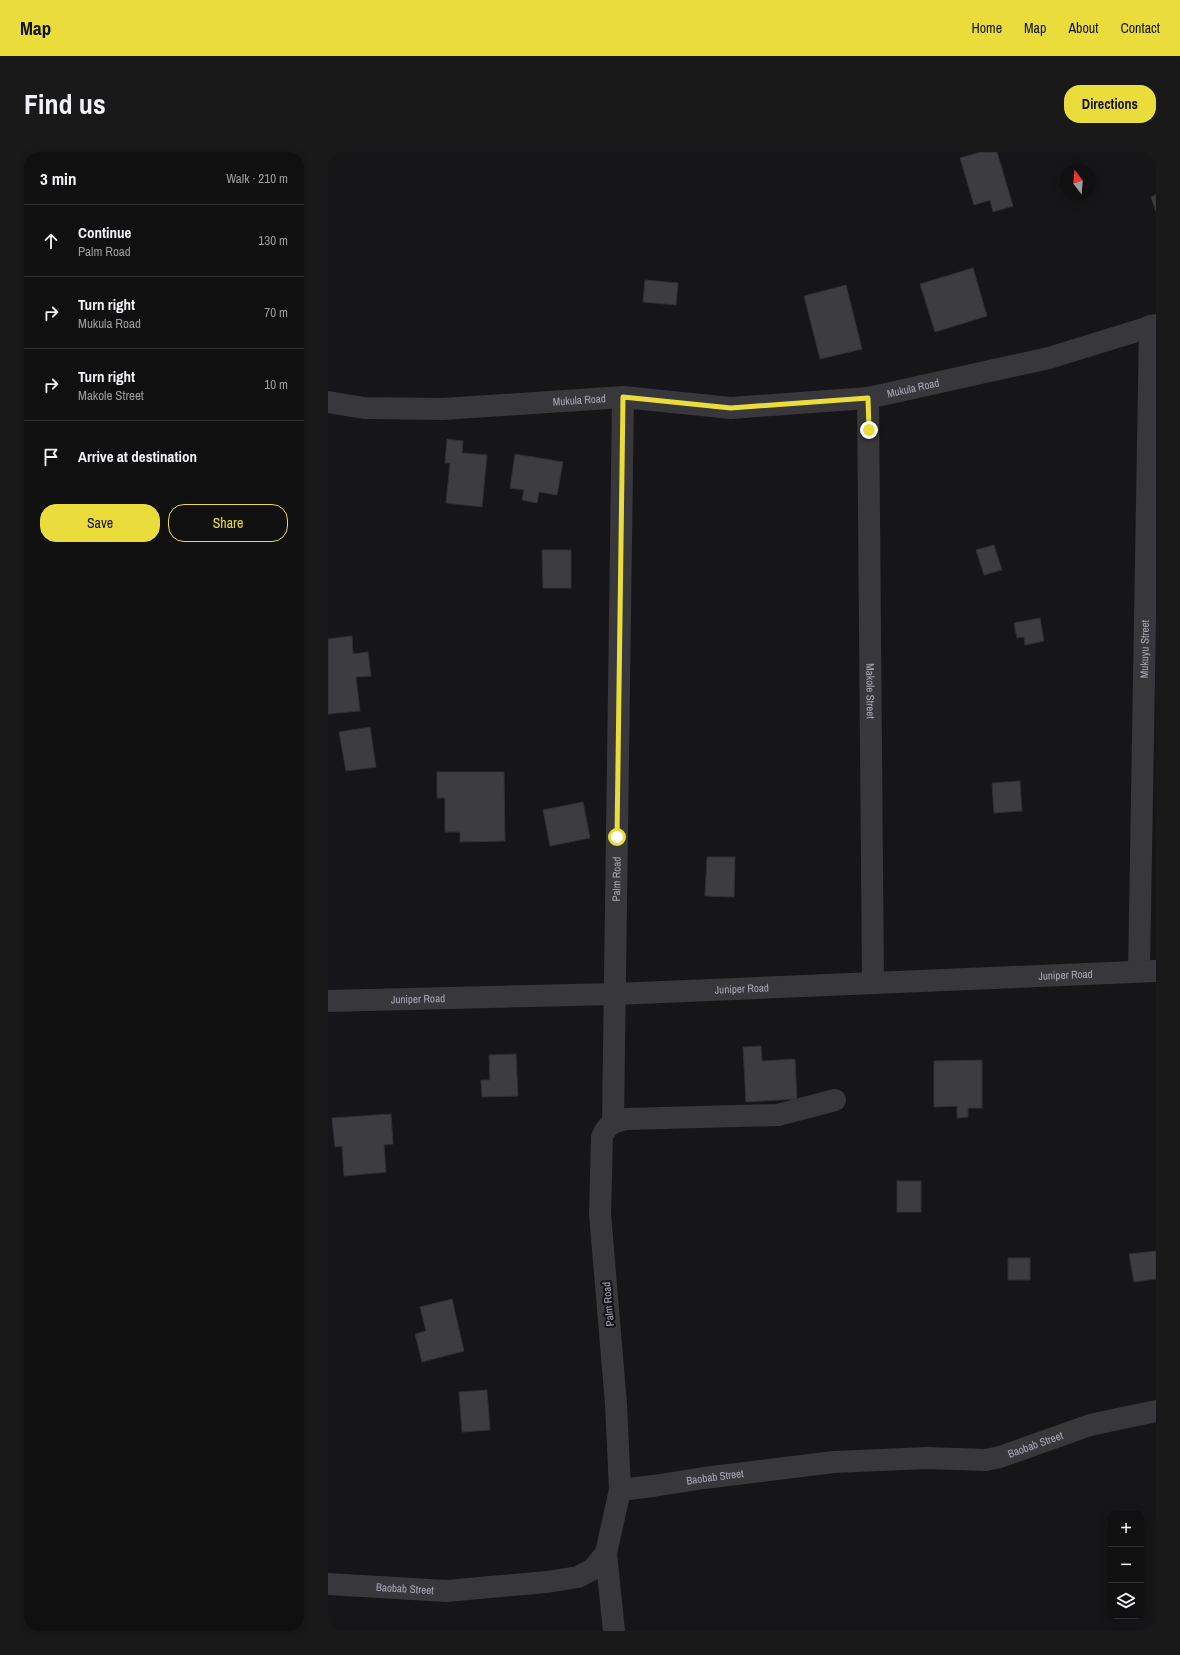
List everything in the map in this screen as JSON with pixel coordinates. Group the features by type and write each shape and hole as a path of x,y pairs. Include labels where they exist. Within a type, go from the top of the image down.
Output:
{"street":[{"name":"Mukula Road","path":"328,402 364,408 443,409 623,397 731,408 868,398 1049,358 1153,326"},
{"name":"Mukuyu Street","path":"1147,971 1153,326"},
{"name":"Palm Road","path":"620,1490 616,1404 600,1214 602,1137 606,1127 613,1122 623,397"},
{"name":"Makole Street","path":"868,398 873,983"},
{"name":"Juniper Road","path":"328,1001 615,994 1147,971"},
{"path":"613,1122 627,1119 778,1115 835,1100"},
{"name":"Baobab Street","path":"328,1584 446,1591 547,1582 578,1576 593,1569 606,1553 620,1490 834,1462 927,1458 986,1460 1000,1457 1090,1425 1156,1411"},
{"path":"606,1553 614,1631"}],"building":[{"path":"981,152 997,152 1013,206 993,212 990,200 974,205 960,158"},
{"path":"1156,195 1156,212 1151,197"},
{"path":"973,268 987,316 935,332 920,284"},
{"path":"645,280 678,283 676,305 643,302"},
{"path":"846,285 862,349 820,359 804,296"},
{"path":"447,439 463,441 462,453 487,455 482,507 446,503 450,463 445,463"},
{"path":"515,454 563,462 557,495 539,492 537,503 522,500 524,490 510,488"},
{"path":"994,545 1002,570 984,575 976,550"},
{"path":"542,550 571,550 571,588 543,588"},
{"path":"1040,618 1044,641 1025,645 1024,637 1017,638 1014,623"},
{"path":"352,636 353,654 368,652 371,676 356,677 360,711 328,714 328,639"},
{"path":"370,727 376,767 346,771 339,732"},
{"path":"437,772 504,772 505,841 460,842 460,832 445,832 445,798 437,798"},
{"path":"1020,781 1022,811 994,813 992,783"},
{"path":"583,802 590,838 550,846 543,810"},
{"path":"707,857 735,857 734,897 705,896"},
{"path":"761,1046 762,1061 795,1059 797,1099 746,1102 743,1047"},
{"path":"516,1054 518,1096 482,1097 481,1080 490,1080 489,1055"},
{"path":"982,1060 982,1108 968,1108 968,1117 957,1118 957,1106 934,1107 934,1061"},
{"path":"391,1114 393,1144 384,1145 386,1172 344,1176 342,1146 335,1147 332,1118"},
{"path":"897,1181 921,1181 921,1212 897,1212"},
{"path":"1156,1251 1156,1279 1134,1282 1129,1254"},
{"path":"1008,1258 1030,1258 1030,1280 1008,1280"},
{"path":"452,1299 464,1351 422,1362 415,1334 426,1331 420,1307"},
{"path":"487,1390 490,1430 462,1432 459,1392"}],"route":[{"path":"617,837 623,397 731,408 868,398 869,430"}]}
